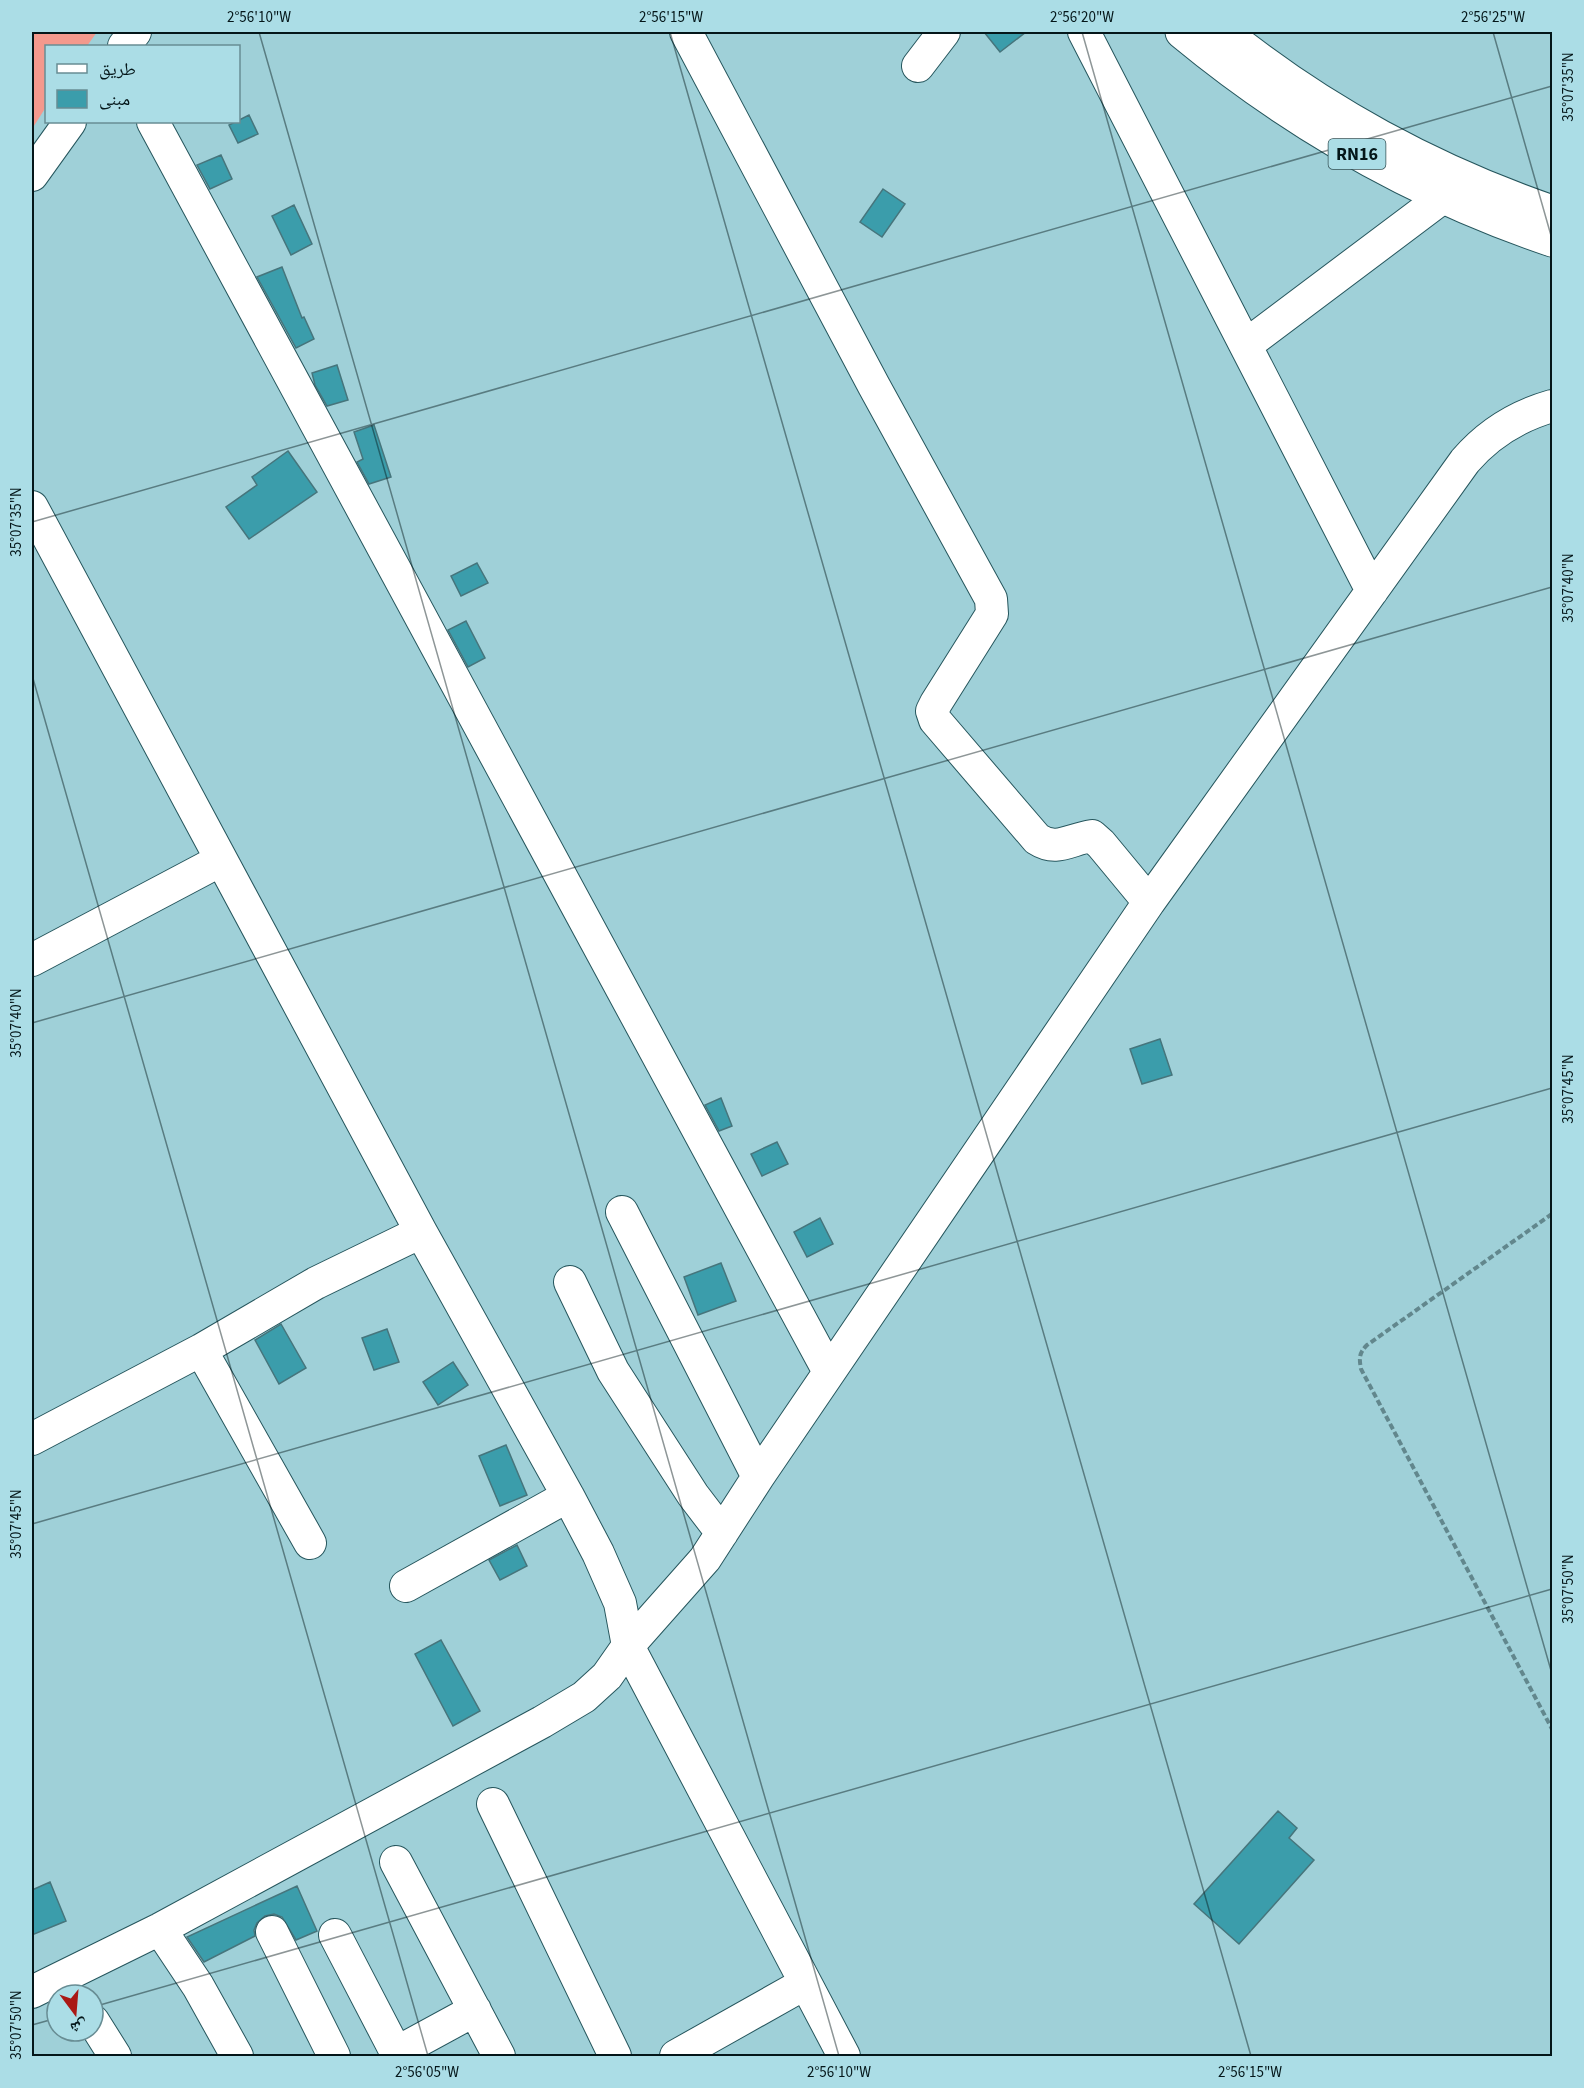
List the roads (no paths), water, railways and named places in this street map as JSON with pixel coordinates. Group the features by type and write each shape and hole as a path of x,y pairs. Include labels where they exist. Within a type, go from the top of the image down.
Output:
{"highway":[{"name":"RN16","path":"1182,32 1245,82 1321,133 1361,156 1443,198 1552,240"},
{"name":"RN16","path":"1224,32 1302,88 1378,135 1459,175 1552,212"}],"street":[{"path":"125,45 135,32"},
{"path":"686,32 874,386 991,599 992,614 936,703 932,711 935,720 1036,839 1046,845 1060,845 1092,836 1149,902"},
{"path":"918,66 944,32"},
{"path":"1084,32 1372,591"},
{"path":"32,175 69,123"},
{"path":"154,123 829,1372"},
{"path":"1246,345 1443,198"},
{"path":"74,1983 160,1929 542,1722 584,1697 607,1676 628,1646 705,1559 758,1477 1149,902 1476,448 1496,431 1518,418 1552,406"},
{"path":"32,507 421,1232 598,1553 620,1603 628,1646 804,1984 844,2056"},
{"path":"32,960 221,860"},
{"path":"622,1212 758,1477"},
{"path":"32,1440 201,1350 316,1283 421,1232"},
{"path":"570,1282 613,1371 693,1495 722,1533"},
{"path":"201,1350 310,1542"},
{"path":"406,1586 568,1496"},
{"path":"494,1804 615,2056"},
{"path":"396,1862 499,2056"},
{"path":"160,1929 198,1986 237,2056"},
{"path":"272,1932 334,2056"},
{"path":"335,1935 397,2055 475,2010"},
{"path":"676,2056 727,2044 804,1984"},
{"path":"105,2040 115,2056"}]}
